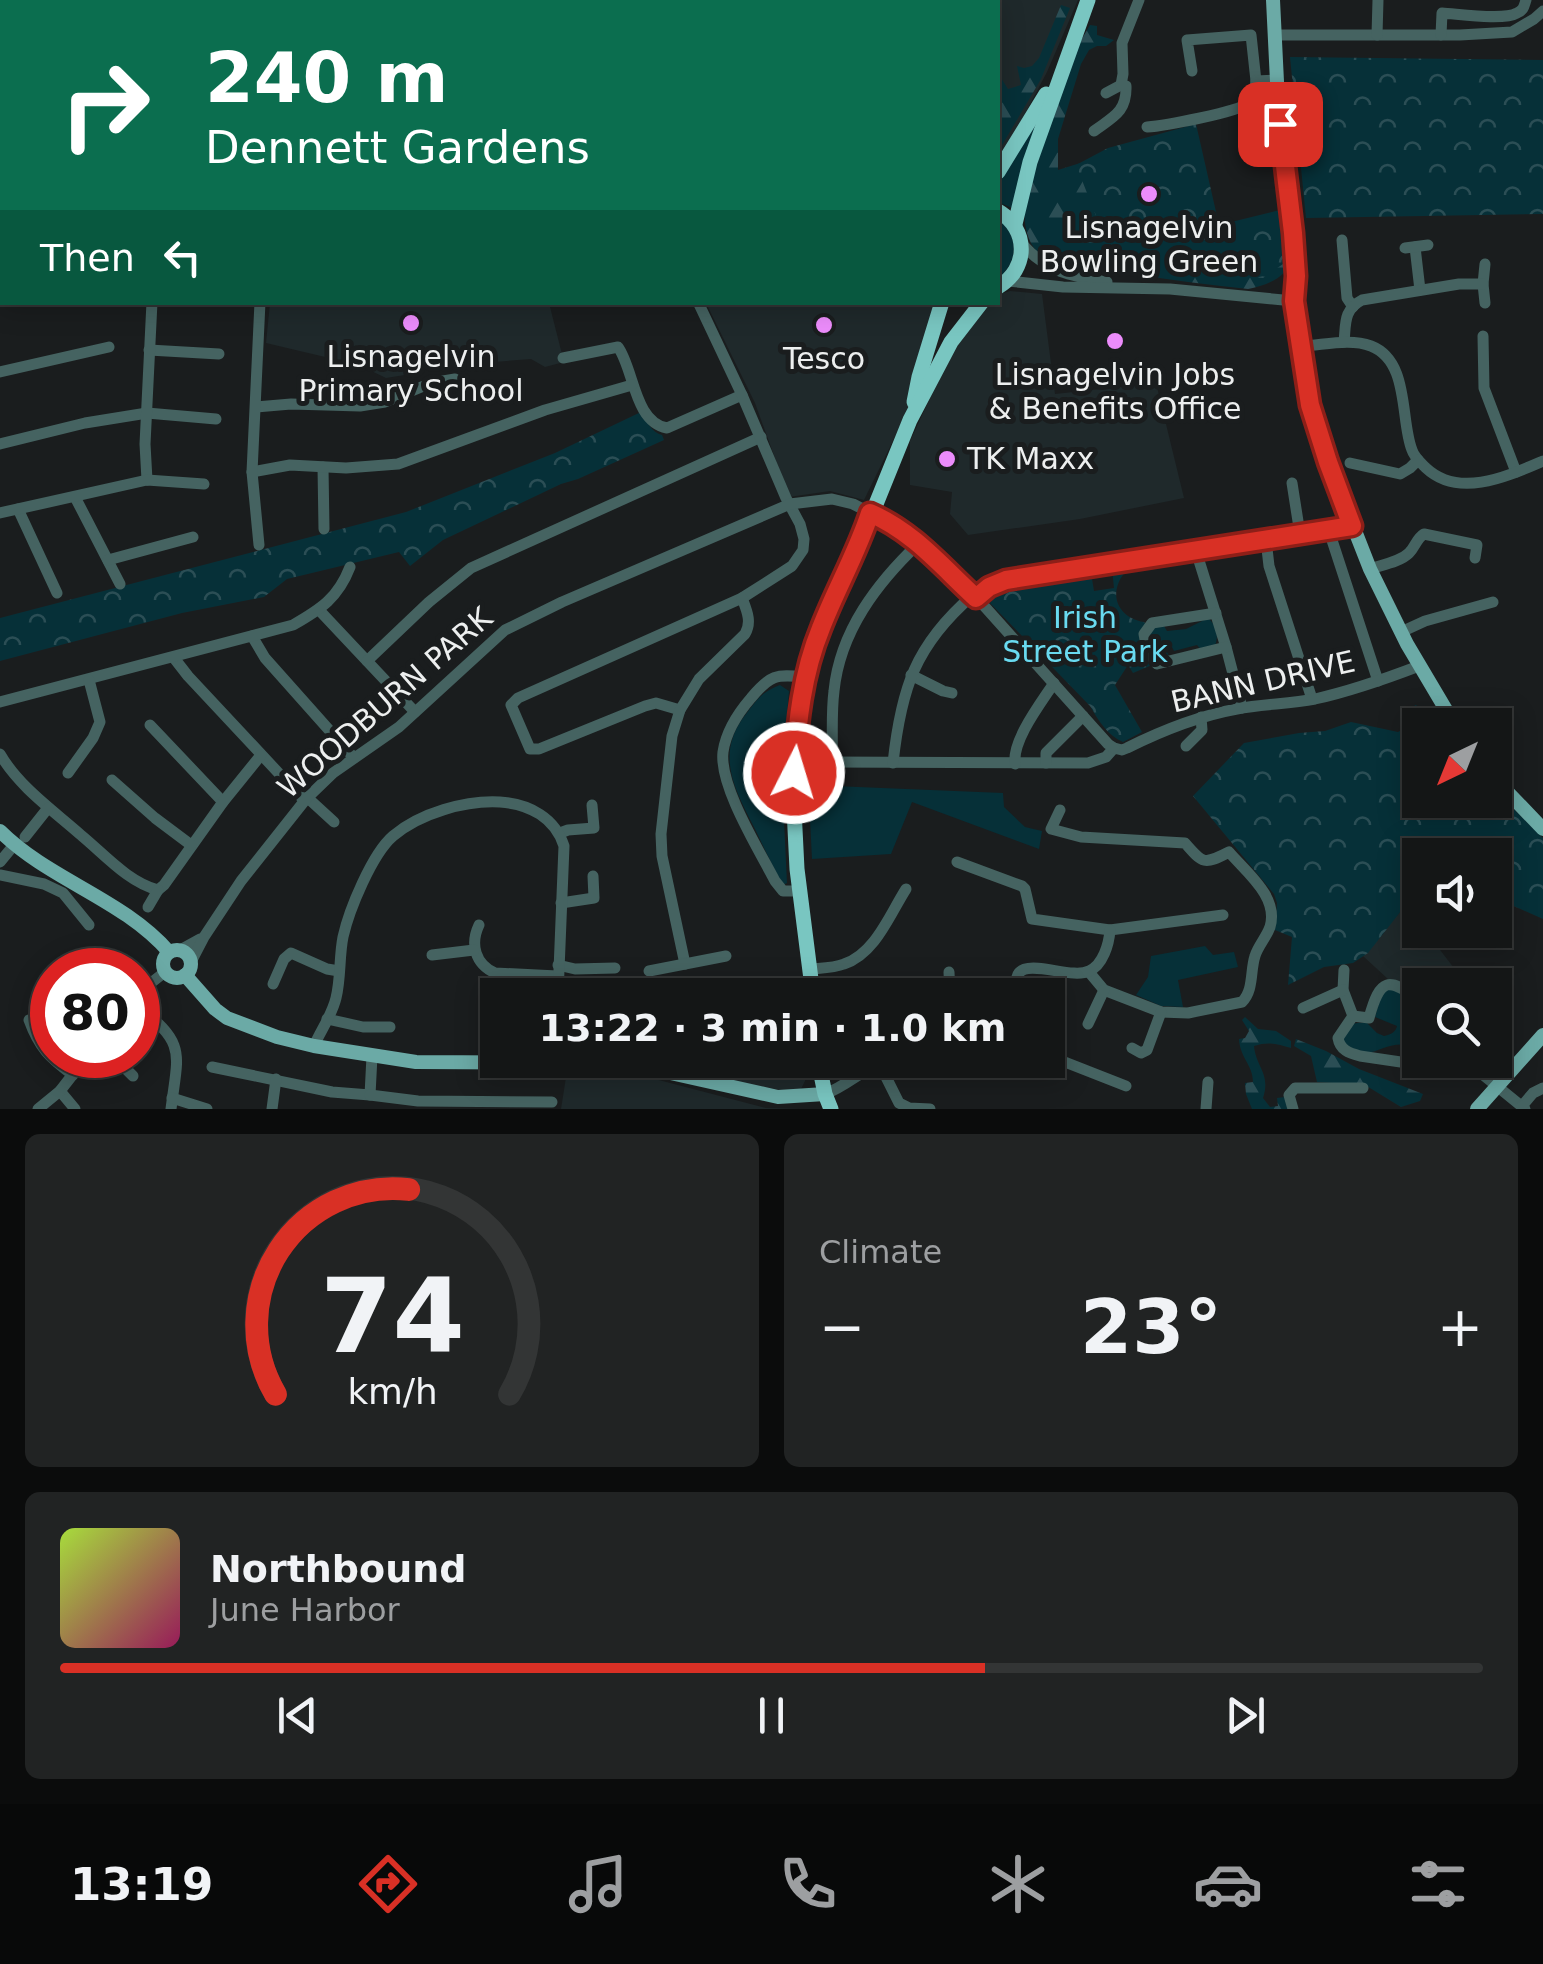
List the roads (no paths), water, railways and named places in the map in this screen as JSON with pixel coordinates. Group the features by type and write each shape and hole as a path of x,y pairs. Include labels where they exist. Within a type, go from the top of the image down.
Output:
{"highway":[{"path":"1014,224 1030,162 1088,0"},
{"path":"1000,169 1062,68"},
{"path":"1000,213 1014,224 1022,244 1020,264 1003,284"},
{"path":"910,420 941,305"},
{"path":"812,978 800,891 794,773 804,678 821,628 910,420 952,342 980,305"}],"main road":[{"path":"1273,0 1293,233 1294,301 1314,422 1370,569 1445,708"},
{"path":"1512,797 1543,829"},
{"path":"0,831 174,951 187,954 188,969 214,1009 228,1018 314,1046 416,1062 480,1062"},
{"path":"174,951 162,964 166,972 177,978 188,969"},
{"path":"1478,1109 1543,1035"},
{"path":"693,1078 778,1097 828,1102"}],"street":[{"path":"1121,85 1122,43 1139,0"},
{"path":"1377,35 1378,0"},
{"path":"1441,34 1441,7 1506,16 1519,13 1526,0"},
{"path":"1275,35 1512,32 1543,10"},
{"path":"1147,127 1240,109 1254,95 1251,35 1187,40 1192,71"},
{"path":"1256,81 1278,80"},
{"path":"1094,131 1120,112 1126,100 1126,86 1106,93"},
{"path":"1342,240 1347,298 1352,306"},
{"path":"1022,244 1043,264 1061,273 1130,288"},
{"path":"1416,247 1420,290"},
{"path":"1485,264 1485,303"},
{"path":"1003,284 1170,288 1294,301"},
{"path":"1344,342 1346,317 1352,306 1362,300 1459,284 1483,284"},
{"path":"147,480 152,305"},
{"path":"258,546 252,472 260,305"},
{"path":"680,710 656,703 539,749 530,749 511,706 518,698 742,598 792,566 803,550 800,524 699,305"},
{"path":"1482,336 1484,388 1516,472"},
{"path":"1302,346 1344,342 1379,350 1393,366 1401,390 1412,450 1434,474 1452,483 1486,481 1543,461"},
{"path":"564,358 618,346 650,420 667,428 742,395"},
{"path":"0,372 110,347"},
{"path":"150,350 219,354"},
{"path":"256,408 291,404 360,406 402,397 431,383 455,378"},
{"path":"252,472 290,465 346,468 398,464 545,410 632,385"},
{"path":"0,444 147,413 216,418"},
{"path":"366,661 471,568 760,437"},
{"path":"1350,464 1400,474 1418,460"},
{"path":"322,467 324,529"},
{"path":"0,513 147,480 204,484"},
{"path":"1292,483 1300,534"},
{"path":"75,497 120,584"},
{"name":"WOODBURN PARK","path":"188,969 204,937 258,856 306,798 399,727 505,630 790,504 832,499 852,504 902,529 975,597 1114,748"},
{"path":"18,509 58,593"},
{"path":"893,763 898,718 911,675 932,636 950,615 989,587 1006,580 1352,526"},
{"path":"1329,531 1378,681"},
{"path":"1370,569 1404,557 1424,534 1477,546 1475,558"},
{"path":"108,560 193,536"},
{"path":"1266,540 1269,566 1312,700"},
{"name":"BANN DRIVE","path":"919,543 872,593 849,636 834,691 829,762 1088,763 1106,757 1114,748 1122,750 1200,717 1312,700 1419,666"},
{"path":"1196,551 1242,708"},
{"path":"0,702 293,625 319,610 342,588 350,567"},
{"path":"685,964 662,856 672,736 680,710 699,679 749,627 742,598"},
{"path":"1401,632 1425,621 1493,602"},
{"path":"319,610 415,712"},
{"path":"1216,614 1152,624 1144,634 1147,650 1158,664 1226,647"},
{"path":"252,636 265,658 354,758"},
{"path":"174,658 301,797 334,822"},
{"path":"800,891 783,891 775,881 727,784 723,752 735,718 769,679 779,675 804,678"},
{"path":"911,675 952,693"},
{"path":"68,773 100,722 89,680"},
{"path":"1015,764 1018,742 1054,682"},
{"path":"1046,763 1046,753 1083,716"},
{"path":"1186,746 1202,730 1200,717"},
{"path":"150,726 222,802"},
{"path":"148,907 222,802 262,756"},
{"path":"2,761 48,808 113,864 158,890"},
{"path":"112,780 191,845"},
{"path":"314,1046 337,994 342,940 370,868 390,838 459,804 508,802 534,810 560,833 564,846 558,978"},
{"path":"560,833 594,828 592,805"},
{"path":"0,862 48,808"},
{"path":"1060,810 1051,829 1080,837 1185,843 1200,860 1210,862 1229,852 1270,902 1272,923 1255,954 1248,997 1242,1002 1188,1013 1161,1012 1104,990 1089,972"},
{"path":"957,862 1022,886 1032,919 1110,930 1223,914"},
{"path":"0,875 44,884 63,893 89,926"},
{"path":"561,903 594,898 593,876"},
{"path":"811,969 841,966 854,960 870,946 906,889"},
{"path":"479,925 474,934 474,950 487,969 495,973 616,968"},
{"path":"1016,978 1021,970 1030,968 1089,972 1110,942 1110,930"},
{"name":"WOODBURN PARK","path":"174,951 204,937"},
{"path":"432,955 474,950"},
{"path":"273,984 284,959 291,953 327,969 339,970"},
{"path":"649,971 726,956"},
{"path":"1344,970 1343,990 1352,1016"},
{"path":"160,976 166,972"},
{"path":"949,972 949,978"},
{"path":"1352,1016 1368,1018 1377,992 1386,984 1402,986"},
{"path":"1088,1024 1104,990"},
{"path":"1303,1008 1343,990"},
{"path":"1132,1048 1142,1053 1147,1050 1161,1012"},
{"path":"1352,1016 1338,1038 1349,1053 1482,1074 1523,1108 1533,1093 1543,1088"},
{"path":"327,1020 390,1027"},
{"path":"160,1023 178,1061 172,1103 207,1109"},
{"path":"370,1094 372,1056"},
{"path":"1065,1062 1126,1086"},
{"path":"212,1066 332,1092 370,1094 418,1105 552,1102"},
{"path":"38,1109 71,1078"},
{"path":"828,1102 855,1078"},
{"path":"890,1078 899,1103 908,1108 930,1109"},
{"path":"272,1109 276,1079"},
{"path":"1206,1109 1208,1082"},
{"path":"1293,1109 1288,1095 1296,1088 1363,1088"},
{"path":"60,1091 75,1109"},
{"path":"330,1109 332,1092"}],"place":[{"name":"Lisnagelvin Bowling Green","path":"1149,194"},
{"name":"Lisnagelvin Primary School","path":"411,323"},
{"name":"Tesco","path":"824,325"},
{"name":"Lisnagelvin Jobs & Benefits Office","path":"1115,341"},
{"name":"TK Maxx","path":"947,459"}],"park label":[{"name":"Irish Street Park","path":"1085,635"}]}
